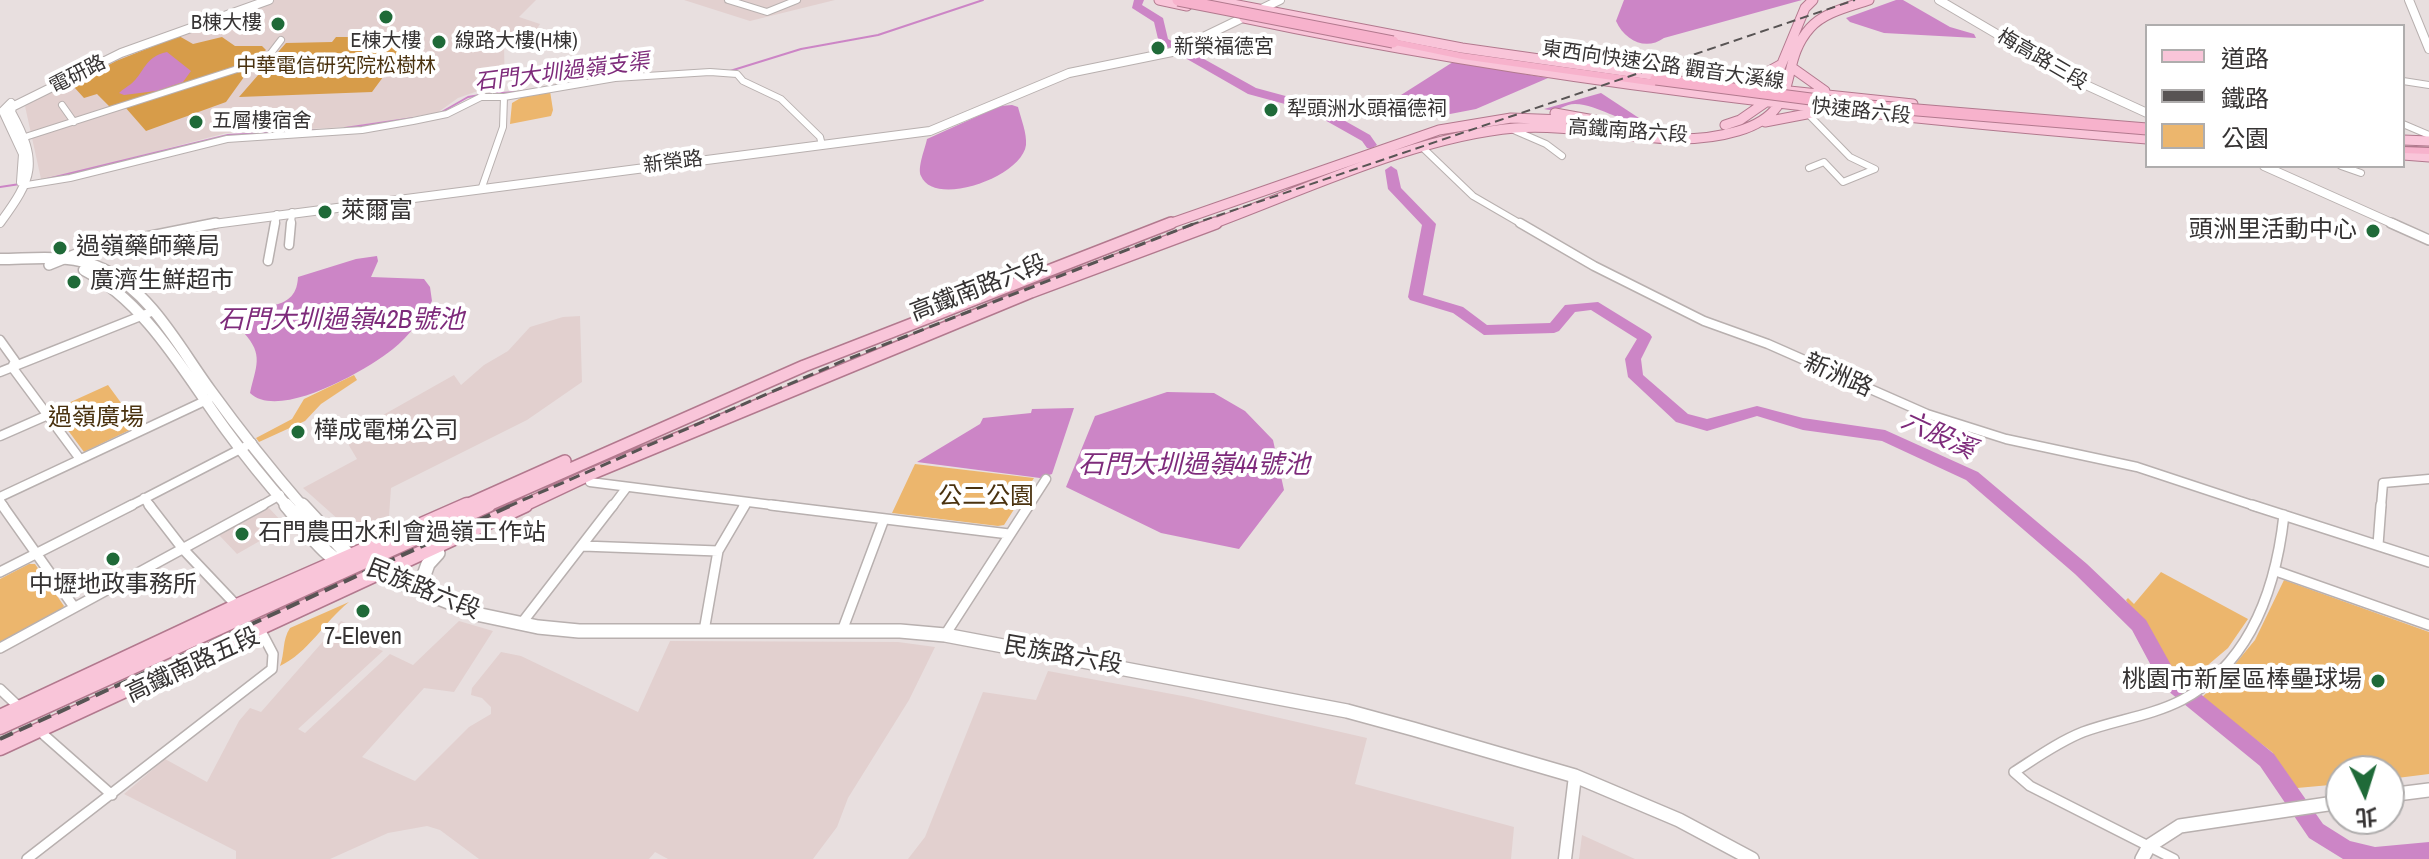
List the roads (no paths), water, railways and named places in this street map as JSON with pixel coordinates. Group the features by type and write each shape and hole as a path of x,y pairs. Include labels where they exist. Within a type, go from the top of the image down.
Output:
{"highway":[{"name":"東西向快速公路 觀音大溪線","path":"1178,0 1394,40"},
{"name":"東西向快速公路 觀音大溪線","path":"1197,0 1463,54 1859,110 2145,132"},
{"path":"1463,54 1539,60"},
{"path":"1463,54 1532,72"},
{"path":"2405,147 2429,149"}],"main road":[{"name":"快速路六段","path":"1159,0 1325,36 1532,72 1857,111 2145,132"},
{"name":"快速路六段","path":"1212,0 1539,60 2145,132"},
{"path":"1766,102 1769,88 1785,59 1805,8 1813,0"},
{"path":"1780,103 1808,30 1836,11 1869,0"},
{"path":"1714,83 1753,80 1774,71 1785,59"},
{"path":"1794,69 1817,88 1859,99"},
{"path":"1721,96 1740,111 1740,120"},
{"name":"高鐵南路六段","path":"347,560 804,366 1222,200 1242,197 1439,130 1469,123 1536,118 1646,130 1705,129 1740,120 1766,102"},
{"name":"高鐵南路六段","path":"1215,224 1257,206 1462,136 1509,128 1553,127 1671,138 1712,136 1764,121 1780,103"},
{"path":"1735,131 1807,113 1857,111"},
{"name":"高鐵南路六段","path":"347,560 835,345 1222,200 1443,122 1482,114 1556,114 1646,130"},
{"name":"高鐵南路六段","path":"381,575 591,474 866,359 1215,224 1420,149"},
{"path":"1242,197 1249,204 1257,206"},
{"path":"1215,224 1222,200"},
{"path":"1169,223 1194,232"},
{"name":"高鐵南路六段","path":"381,575 438,553 590,482 1194,232"},
{"name":"民族路六段","path":"0,261 54,262 114,275 209,399 240,449 278,496 347,560 481,615 521,624 579,631 842,631 945,635 1347,711 1575,776 1679,820 1752,859"},
{"path":"804,366 835,345"},
{"path":"825,383 866,359"},
{"name":"民族路六段","path":"209,399 252,443 347,560"},
{"path":"431,595 423,578 428,564 438,553"},
{"name":"高鐵南路五段","path":"0,717 237,606 347,560"},
{"name":"高鐵南路五段","path":"0,727 347,560"},
{"name":"高鐵南路五段","path":"0,757 381,575"},
{"name":"高鐵南路五段","path":"0,748 381,575"},
{"path":"2405,793 2429,790"},
{"path":"2146,852 2180,826 2325,803"}],"street":[{"name":"電研路","path":"27,185 32,164 23,138 4,113 6,107 121,53 266,0"},
{"path":"728,0 767,12 797,0"},
{"name":"新榮路","path":"54,262 91,248 237,219 930,131 1069,73 1172,52 1280,0"},
{"name":"梅高路三段","path":"1939,0 2075,80 2145,112"},
{"path":"2409,0 2429,49"},
{"path":"23,138 256,63 268,57 281,40"},
{"path":"0,223 27,185 70,178 181,148 227,139 378,127 447,114 481,97 504,97 615,78 724,71 740,75 743,81 781,99 820,137 822,145"},
{"path":"2405,81 2429,85"},
{"path":"482,187 503,127 504,97"},
{"path":"62,105 74,122"},
{"path":"1807,113 1850,157 1875,169 1843,182 1824,162 1809,168"},
{"path":"2405,125 2429,135"},
{"path":"1509,128 1546,144 1562,156"},
{"name":"電研路","path":"0,214 24,177 23,138"},
{"name":"新洲路","path":"1420,149 1485,204 1594,266 1704,321 1768,344 1855,385 1944,421 2006,439 2137,467 2429,562"},
{"path":"2268,168 2429,240"},
{"path":"2347,168 2361,173"},
{"path":"289,245 292,212"},
{"path":"268,261 277,214"},
{"path":"88,267 86,252 91,248"},
{"path":"0,372 146,314"},
{"path":"0,340 15,361 12,367"},
{"path":"12,367 80,459"},
{"path":"74,607 0,499 209,399"},
{"path":"0,436 48,415"},
{"path":"0,572 252,443"},
{"path":"945,635 1046,479"},
{"path":"2378,545 2383,483 2429,479"},
{"path":"590,482 1009,534"},
{"path":"521,624 627,487"},
{"path":"0,648 290,489"},
{"path":"144,498 183,549 237,606"},
{"path":"704,631 718,551 746,502"},
{"path":"2174,859 2146,852 2030,786 2014,772 2047,749 2080,733 2192,694 2228,664 2254,631 2276,571 2284,515"},
{"path":"842,631 884,519"},
{"path":"583,546 718,551"},
{"path":"2276,571 2429,625"},
{"path":"27,859 272,669 273,654 262,633"},
{"path":"0,689 20,708"},
{"path":"44,735 112,795"},
{"path":"1565,859 1575,776"}],"water":[{"path":"1624,0 1802,0 1643,44 1630,39 1616,21"},
{"path":"1903,0 1950,27 1974,34 1976,38 1884,33 1846,18"},
{"path":"167,52 191,71 183,82 156,91 119,93 136,79 149,61"},
{"path":"1453,62 1548,78 1476,109 1419,120 1405,107 1401,95"},
{"path":"1601,93 1645,122 1627,120 1584,105 1544,109"},
{"path":"1000,106 1018,107 1026,145 1021,157 1010,168 959,189 929,185 921,176 927,139"},
{"name":"石門大圳過嶺42B號池","path":"377,256 371,277 424,279 430,287 432,301 410,333 364,369 323,389 281,401 263,400 250,393 257,361 254,348 244,333 255,313 290,298 298,277 356,259"},
{"name":"石門大圳過嶺44號池","path":"1167,392 1214,393 1245,411 1273,440 1284,490 1239,549 1161,533 1066,487 1095,416"},
{"name":"石門大圳過嶺44號池","path":"1074,408 1052,474 1040,478 917,462 980,424 983,418 1031,413 1032,409"}],"waterway":[{"name":"石門大圳過嶺支渠","path":"730,71 801,49 878,35 983,0"},
{"path":"1139,0 1136,6 1159,20 1163,41 1252,91 1311,107 1366,138 1371,145"},
{"name":"石門大圳過嶺支渠","path":"487,94 516,92"},
{"name":"石門大圳過嶺支渠","path":"440,113 468,97 480,95"},
{"name":"石門大圳過嶺支渠","path":"345,128 413,118"},
{"name":"石門大圳過嶺支渠","path":"47,179 228,135 322,130"},
{"name":"六股溪","path":"1391,170 1395,189 1429,224 1415,297 1458,310 1484,330 1554,328 1570,308 1593,305 1645,337 1633,359 1636,377 1682,418 1707,425 1757,411 1803,424 1885,436 1972,476 2081,569 2139,625 2169,680 2267,760 2316,831 2345,850 2375,857 2429,852"},
{"name":"石門大圳過嶺支渠","path":"0,187 20,184"}],"railway":[{"path":"1190,225 1855,0"},
{"path":"507,507 845,360 1196,223"},
{"path":"0,739 512,505"}],"place":[{"name":"E棟大樓","path":"386,17"},
{"name":"B棟大樓","path":"278,24"},
{"name":"線路大樓(H棟)","path":"439,42"},
{"name":"新榮福德宮","path":"1158,48"},
{"name":"犁頭洲水頭福德祠","path":"1271,110"},
{"name":"五層樓宿舍","path":"196,122"},
{"name":"萊爾富","path":"325,212"},
{"name":"頭洲里活動中心","path":"2373,231"},
{"name":"過嶺藥師藥局","path":"60,248"},
{"name":"廣濟生鮮超市","path":"74,282"},
{"name":"樺成電梯公司","path":"298,432"},
{"name":"石門農田水利會過嶺工作站","path":"242,534"},
{"name":"中壢地政事務所","path":"113,559"},
{"name":"7-Eleven","path":"363,611"},
{"name":"桃園市新屋區棒壘球場","path":"2378,681"}],"park label":[{"name":"中華電信研究院松樹林","path":"336,67"},
{"name":"過嶺廣場","path":"96,419"},
{"name":"公二公園","path":"986,498"}]}
